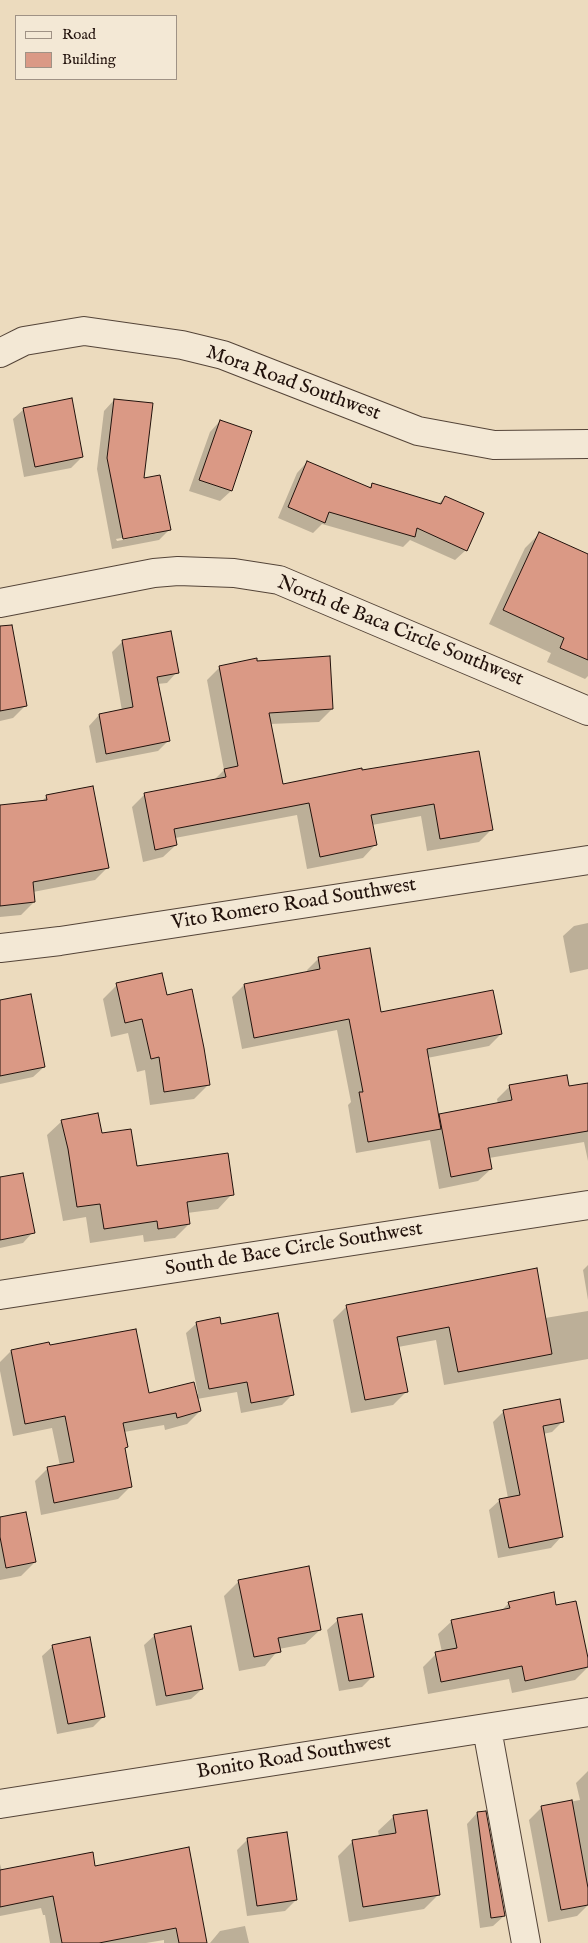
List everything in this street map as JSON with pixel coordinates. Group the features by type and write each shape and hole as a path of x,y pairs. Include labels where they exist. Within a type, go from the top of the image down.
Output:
{"street":[{"name":"Mora Road Southwest","path":"0,353 24,341 84,331 182,345 223,355 418,431 494,444 588,444"},
{"name":"North de Baca Circle Southwest","path":"0,603 154,573 178,571 234,573 279,580 588,711"},
{"name":"Vito Romero Road Southwest","path":"0,948 60,941 588,860"},
{"name":"South de Bace Circle Southwest","path":"0,1295 588,1205"},
{"name":"Bonito Road Southwest","path":"0,1804 588,1712"},
{"path":"487,1729 526,1943"}],"building":[{"path":"72,398 83,457 35,467 23,408"},
{"path":"114,399 153,403 144,478 160,475 171,530 123,539 107,458"},
{"path":"220,420 252,431 232,491 199,480"},
{"path":"307,461 371,488 372,483 441,504 445,496 484,513 467,551 417,528 415,537 329,512 325,523 288,507"},
{"path":"539,532 588,554 588,660 560,648 564,638 503,610"},
{"path":"12,625 27,706 0,711 0,626"},
{"path":"171,631 179,673 157,677 170,741 106,754 99,714 133,707 122,640"},
{"path":"330,656 333,709 269,713 283,784 362,768 362,770 479,751 493,830 440,839 434,804 371,815 377,845 320,857 309,803 174,829 177,845 155,850 144,793 226,777 224,769 238,766 219,666 257,658 257,661"},
{"path":"93,786 109,868 33,882 35,902 0,906 0,805 47,800 46,795"},
{"path":"370,948 381,1012 493,990 502,1034 427,1049 441,1129 368,1142 359,1092 363,1092 349,1019 254,1038 244,984 320,969 318,957"},
{"path":"162,973 167,995 192,989 210,1085 164,1092 159,1057 151,1059 142,1019 125,1023 116,983"},
{"path":"31,994 45,1067 0,1076 0,1000"},
{"path":"567,1075 569,1086 588,1083 588,1131 488,1148 492,1169 451,1177 439,1114 512,1100 509,1085"},
{"path":"98,1113 102,1133 131,1129 137,1166 228,1153 234,1195 187,1202 190,1224 158,1229 157,1221 104,1229 100,1204 77,1207 68,1149 61,1120"},
{"path":"23,1173 35,1233 0,1240 0,1177"},
{"path":"537,1268 552,1354 458,1372 449,1327 397,1337 408,1392 365,1400 346,1305"},
{"path":"278,1313 294,1395 251,1403 247,1382 209,1389 196,1322 220,1317 221,1324"},
{"path":"136,1329 149,1393 194,1382 201,1411 177,1418 176,1413 123,1423 128,1447 125,1448 132,1487 54,1503 47,1467 74,1462 65,1416 25,1424 11,1350 49,1342 50,1345"},
{"path":"560,1399 564,1422 543,1426 563,1537 509,1548 499,1499 520,1495 503,1410"},
{"path":"26,1512 36,1562 6,1568 0,1537 0,1517"},
{"path":"309,1566 321,1630 278,1638 281,1652 254,1657 238,1580"},
{"path":"554,1592 556,1605 576,1601 588,1658 588,1667 525,1681 522,1666 441,1682 435,1652 457,1648 451,1620 510,1608 508,1602"},
{"path":"362,1614 374,1677 349,1681 337,1618"},
{"path":"191,1626 203,1689 166,1696 154,1634"},
{"path":"90,1637 105,1717 68,1724 52,1645"},
{"path":"572,1800 588,1888 588,1905 561,1910 541,1806"},
{"path":"427,1810 440,1895 363,1907 352,1840 396,1833 393,1815"},
{"path":"486,1811 505,1916 491,1918 477,1812"},
{"path":"287,1832 297,1900 257,1906 247,1838"},
{"path":"189,1847 207,1943 179,1943 176,1928 99,1943 62,1943 53,1896 0,1907 0,1870 93,1852 95,1866"}]}
